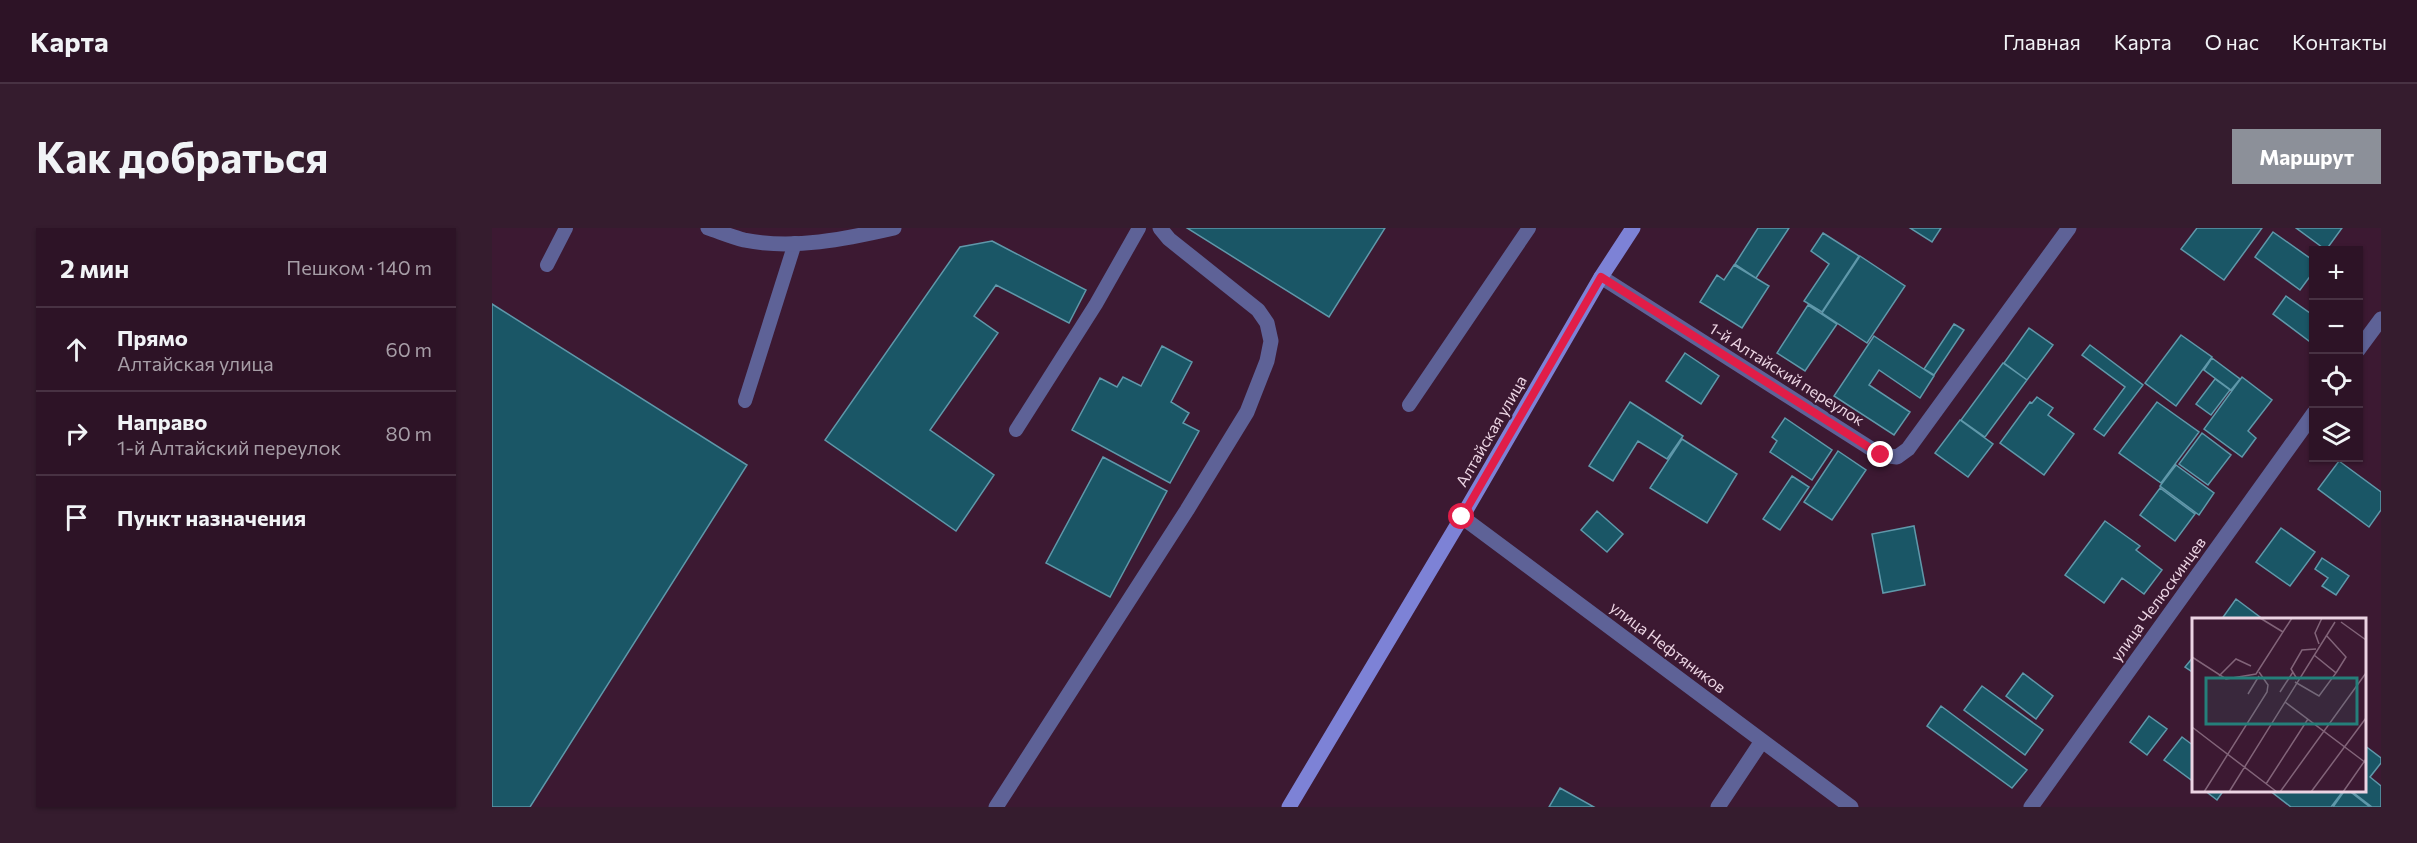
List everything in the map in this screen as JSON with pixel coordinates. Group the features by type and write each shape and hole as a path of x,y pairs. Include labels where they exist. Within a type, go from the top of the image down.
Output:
{"main road":[{"name":"Алтайская улица","path":"1289,807 1462,517 1626,231"}],"street":[{"path":"708,228 744,240 795,243 844,239 894,228"},
{"path":"996,807 1205,481 1246,412 1267,361 1270,341 1267,323 1258,310 1169,239 1160,228"},
{"name":"1-й Алтайский переулок","path":"1601,277 1881,455 1897,457 1908,449 2069,228"},
{"path":"2363,343 2381,319"},
{"name":"улица Челюскинцев","path":"2031,807 2309,419"},
{"name":"улица Нефтяников","path":"1462,517 1851,807"},
{"path":"1718,807 1762,741"}],"lane":[{"path":"547,266 566,228"},
{"path":"1016,430 1096,304 1139,228"},
{"path":"1409,405 1529,228"},
{"path":"746,401 795,243"}],"building":[{"path":"1187,228 1385,228 1329,317"},
{"path":"1758,228 1789,228 1756,278 1735,264"},
{"path":"1910,228 1941,228 1932,242"},
{"path":"2197,228 2262,228 2224,280 2181,249"},
{"path":"2296,228 2342,228 2329,246 2321,246"},
{"path":"2273,232 2309,257 2309,278 2300,290 2255,257"},
{"path":"1823,233 1859,256 1822,312 1804,301 1829,264 1811,251"},
{"path":"992,241 1086,290 1069,323 996,285 974,316 998,333 930,430 994,475 956,531 825,440 960,247"},
{"path":"1860,256 1905,286 1867,343 1822,313"},
{"path":"1734,265 1769,286 1742,328 1700,302 1717,275 1724,280"},
{"path":"2286,296 2309,312 2309,341 2273,314"},
{"path":"492,304 747,465 530,807 492,807"},
{"path":"1808,305 1837,324 1805,371 1777,353"},
{"path":"1954,324 1964,330 1934,375 1924,369"},
{"path":"2029,328 2053,345 2027,380 2004,363"},
{"path":"2181,335 2212,357 2176,406 2145,383"},
{"path":"1874,336 1934,376 1920,398 1879,370 1869,385 1910,412 1894,435 1834,396"},
{"path":"2090,345 2143,385 2104,436 2094,429 2125,387 2082,355"},
{"path":"1162,346 1192,362 1171,402 1189,413 1183,423 1199,431 1170,483 1072,430 1100,378 1117,387 1123,377 1141,386"},
{"path":"1685,353 1719,376 1701,404 1666,381"},
{"path":"2212,358 2240,379 2231,390 2204,370"},
{"path":"2003,363 2027,380 1985,437 1961,420"},
{"path":"2242,377 2272,400 2248,431 2256,438 2242,457 2204,429"},
{"path":"2215,379 2230,390 2211,415 2196,404"},
{"path":"2037,397 2053,408 2048,415 2074,434 2044,475 2000,443 2030,402 2032,403"},
{"path":"1630,402 1683,436 1667,459 1638,441 1613,481 1589,466"},
{"path":"2157,402 2199,432 2161,483 2119,453"},
{"path":"1785,418 1832,450 1812,480 1770,452 1777,441 1772,437"},
{"path":"1960,420 1993,444 1968,477 1935,453"},
{"path":"2202,433 2231,455 2208,485 2179,464"},
{"path":"1682,439 1737,474 1707,523 1650,488"},
{"path":"1838,451 1866,470 1832,520 1804,502"},
{"path":"1103,457 1167,491 1110,597 1046,563"},
{"path":"2340,462 2381,492 2381,510 2369,527 2318,489"},
{"path":"2176,465 2214,493 2199,515 2160,486"},
{"path":"1792,476 1809,487 1780,530 1763,519"},
{"path":"2160,488 2195,514 2175,541 2140,515"},
{"path":"1597,511 1623,534 1607,552 1581,530"},
{"path":"2105,521 2140,546 2136,550 2162,570 2144,594 2122,578 2104,603 2065,575"},
{"path":"1914,526 1925,585 1883,593 1872,534"},
{"path":"2281,528 2315,552 2290,586 2256,562"},
{"path":"2322,558 2349,576 2336,595 2322,586 2328,578 2315,569"},
{"path":"2236,599 2261,618 2222,618"},
{"path":"2192,658 2192,672 2185,667"},
{"path":"2023,673 2053,696 2036,719 2006,696"},
{"path":"1982,686 2043,730 2025,755 1964,710"},
{"path":"1941,706 2027,770 2012,788 1927,726"},
{"path":"2149,716 2167,729 2147,755 2130,742"},
{"path":"2182,737 2192,744 2192,781 2164,760"},
{"path":"2366,747 2381,758 2381,763 2370,777 2381,786 2381,807 2372,807 2353,792 2366,792"},
{"path":"1560,788 1594,807 1549,807"},
{"path":"2207,792 2223,792 2217,800"},
{"path":"2272,792 2342,792 2331,807 2291,807"},
{"path":"2344,792 2351,792 2370,807 2333,807"}],"route":[{"path":"1462,517 1601,277 1881,455"}]}
